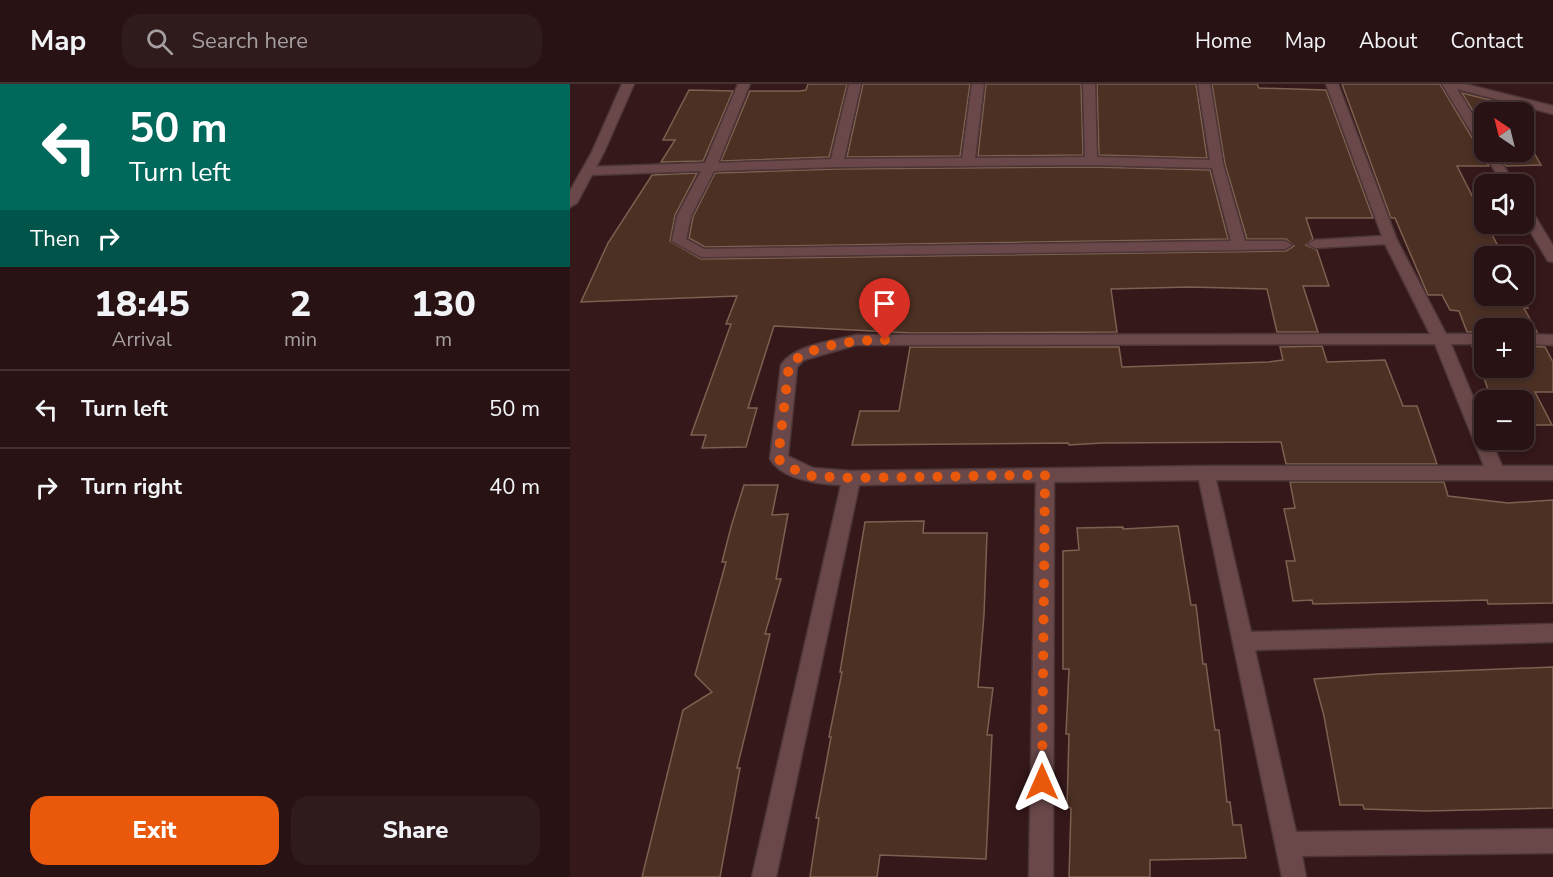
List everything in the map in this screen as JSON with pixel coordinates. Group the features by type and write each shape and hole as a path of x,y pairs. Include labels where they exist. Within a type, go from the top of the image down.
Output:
{"street":[{"path":"570,203 589,171 628,84"},
{"path":"744,84 710,167 684,216 679,241 701,253 1285,245"},
{"path":"837,163 855,84"},
{"path":"968,163 978,84"},
{"path":"1089,84 1091,161"},
{"path":"1204,84 1217,164 1239,246"},
{"path":"1332,84 1390,240 1440,338 1496,473"},
{"path":"1450,84 1553,110"},
{"path":"1450,84 1474,126"},
{"path":"589,171 837,163 1091,161 1217,164"},
{"path":"1534,221 1547,237 1553,258"},
{"path":"1315,244 1390,240"},
{"path":"1474,339 856,340 798,356 789,365 778,459 800,473 812,476 851,478 1206,473 1553,473"},
{"path":"1534,339 1553,340"},
{"path":"1206,473 1294,877"},
{"path":"1041,877 1045,475"},
{"path":"764,877 851,478"},
{"path":"1243,641 1553,633"},
{"path":"1288,844 1553,841"}],"building":[{"path":"808,84 847,84 829,157 721,161 750,91 800,91 806,90"},
{"path":"863,84 970,84 960,156 847,157"},
{"path":"986,84 1081,84 1083,155 978,156"},
{"path":"1097,84 1196,84 1207,158 1099,155"},
{"path":"1212,84 1257,84 1259,88 1326,90 1373,218 1306,218 1313,239 1306,245 1317,250 1329,286 1303,286 1318,332 1277,332 1267,289 1190,287 1111,289 1117,332 912,333 774,326 748,408 757,408 746,447 702,448 706,435 691,435 731,324 726,324 737,296 581,302 608,243 652,175 697,173 675,215 670,241 701,259 1286,251 1294,246 1286,239 1247,239 1225,164"},
{"path":"1342,84 1440,84 1474,141 1474,162 1487,162 1489,166 1457,166 1474,199 1474,234 1492,234 1498,246 1474,246 1474,306 1527,306 1528,308 1524,308 1529,318 1474,318 1474,332 1467,332 1459,311 1450,310 1442,295 1428,295 1395,218 1391,218"},
{"path":"689,90 733,91 703,161 661,162 675,140 663,140"},
{"path":"1462,93 1498,102 1474,102 1474,113"},
{"path":"1534,153 1541,165 1506,166 1503,162 1534,162"},
{"path":"1091,167 1210,170 1228,239 705,247 689,238 693,217 715,173 837,169"},
{"path":"1322,346 1327,362 1385,360 1403,406 1417,406 1437,464 1286,464 1281,442 852,445 860,411 899,411 910,347 1119,347 1122,367 1269,362 1283,360 1280,347"},
{"path":"1534,346 1545,347 1553,362 1553,392 1535,392 1552,425 1534,425 1534,390 1488,390 1484,378 1534,378"},
{"path":"1290,482 1444,482 1448,496 1508,503 1553,500 1553,603 1488,604 1487,600 1313,604 1312,600 1293,601 1286,561 1295,561 1284,509 1295,508"},
{"path":"744,485 778,485 772,515 788,514 776,579 781,579 765,634 770,634 737,768 740,768 720,877 642,877 683,710 712,692 695,675 726,562 722,562 731,527"},
{"path":"924,521 923,533 987,533 978,687 993,688 987,735 992,735 986,859 880,855 877,877 810,877 819,818 816,818 842,672 840,672 865,522"},
{"path":"1178,526 1191,605 1196,605 1203,664 1206,664 1215,730 1219,730 1227,802 1230,802 1233,825 1241,825 1246,858 1150,860 1150,877 1069,877 1071,808 1067,807 1069,734 1066,734 1069,669 1063,669 1063,551 1079,550 1077,528 1123,527 1123,529"},
{"path":"1553,667 1553,808 1426,811 1364,809 1363,805 1340,805 1324,716 1314,679 1377,674"}],"route":[{"path":"885,340 856,340 834,345 798,356 789,365 778,459 800,473 812,476 851,478 1045,475 1042,782"}]}
